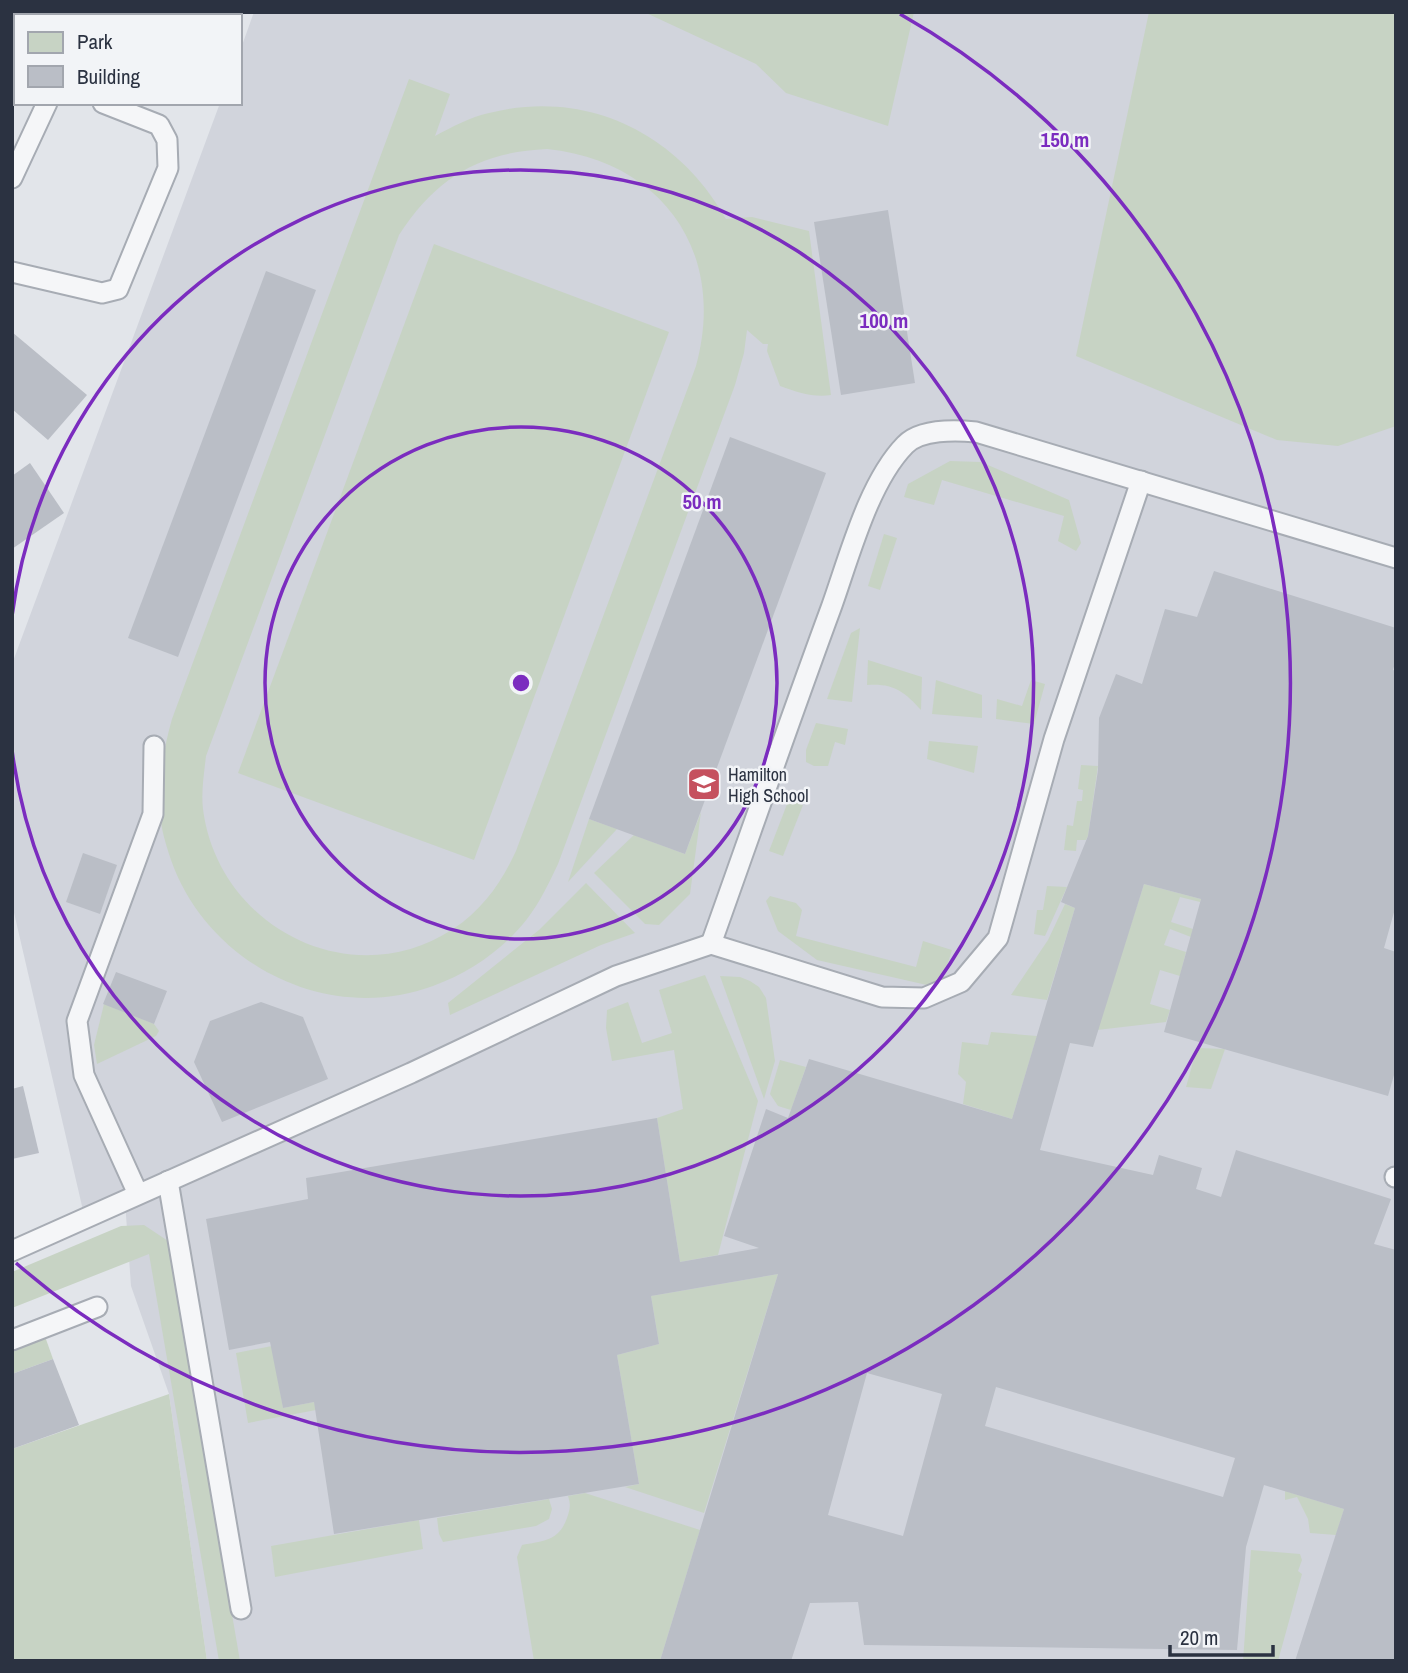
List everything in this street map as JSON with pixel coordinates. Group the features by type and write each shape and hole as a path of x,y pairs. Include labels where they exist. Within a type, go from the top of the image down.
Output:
{"lane":[{"path":"12,178 46,105"},
{"path":"12,272 102,293 118,289 168,168 167,140 159,125 108,105"},
{"path":"712,944 794,708 878,480 907,442 932,433 955,430 976,432 1396,558"},
{"path":"12,1251 411,1073 616,976 712,944 882,997 925,998 961,982 998,938 1054,739 1141,481"},
{"path":"138,1194 85,1075 77,1021 153,814 154,746"},
{"path":"168,1181 241,1609"},
{"path":"12,1340 97,1307"}],"shaded area":[{"name":"Hamilton High School","path":"254,12 1396,12 1396,1661 207,1661 169,1394 131,1286 125,1201 85,1219 12,904 12,664 219,105 242,105 242,45"}],"green space":[{"path":"644,12 914,12 888,126 786,93 756,64"},
{"path":"1149,12 1396,12 1396,426 1338,446 1277,440 1076,356"},
{"path":"409,79 450,94 435,136 475,117 525,107 560,107 594,113 626,124 655,141 682,163 706,189 726,219 752,217 809,231 831,395 812,395 780,386 767,351 768,344 763,344 747,330 735,385 558,864 532,913 496,950 460,974 433,986 393,996 353,998 314,991 276,977 242,956 213,929 189,897 167,849 161,819 160,789 172,719","holes":["547,149 588,157 624,172 653,193 677,220 693,251 702,286 703,325 696,366 516,851 504,874 482,904 464,921 414,948 373,955 333,952 295,938 262,916 234,887 214,851 203,809 206,756 399,235 428,198 461,172 480,162 523,151"]},
{"path":"434,244 669,332 474,860 238,773"},
{"path":"950,461 981,462 1069,500 1081,543 1076,551 1058,541 1064,516 942,480 934,505 904,497 908,484"},
{"path":"884,534 897,538 880,590 868,586"},
{"path":"860,628 852,702 827,699 851,633"},
{"path":"868,660 922,677 921,710 909,698 891,687 867,685"},
{"path":"936,680 982,695 982,718 932,714"},
{"path":"1031,680 1045,684 1034,724 996,719 997,699 1022,706"},
{"path":"816,723 848,729 845,745 835,742 828,766 814,766 806,762 806,750"},
{"path":"929,741 978,746 974,773 927,759"},
{"path":"1081,765 1098,766 1088,836 1086,840 1077,840 1076,851 1064,850 1067,825 1073,826 1077,801 1082,801 1083,790 1078,789"},
{"path":"789,799 803,805 783,856 769,851"},
{"path":"701,812 690,894 659,925 645,924 594,873 634,835 685,854"},
{"path":"589,819 617,829 568,882"},
{"path":"586,883 635,933 601,945 450,1015 448,1003 539,930"},
{"path":"1144,884 1201,899 1200,902 1180,897 1171,922 1193,929 1191,937 1170,929 1164,945 1186,952 1180,976 1160,970 1150,1004 1170,1010 1166,1022 1097,1030"},
{"path":"1047,886 1067,887 1045,936 1034,934 1037,910 1043,910"},
{"path":"770,896 796,903 802,910 796,936 916,967 923,941 952,950 940,988 817,960 778,931 766,901"},
{"path":"1065,904 1075,908 1047,1000 1011,995 1048,940"},
{"path":"705,975 758,1101 718,1255 680,1262 657,1118 683,1109 674,1050 612,1061 606,1028 607,1010 628,1002 642,1043 672,1033 659,990"},
{"path":"720,976 740,977 750,981 759,987 766,998 775,1061 764,1099"},
{"path":"104,1004 154,1024 159,1031 156,1036 97,1064 94,1045"},
{"path":"991,1032 1037,1036 1012,1119 963,1104 966,1082 958,1074 962,1042 988,1045"},
{"path":"1197,1048 1225,1049 1211,1089 1186,1087"},
{"path":"780,1060 806,1067 791,1110 778,1106 770,1094"},
{"path":"144,1225 168,1241 240,1661 219,1661 149,1254 12,1308 12,1272 121,1226"},
{"path":"778,1274 704,1513 625,1487 639,1484 617,1355 659,1344 651,1296"},
{"path":"42,1328 53,1359 12,1374 12,1340"},
{"path":"272,1346 283,1408 314,1402 316,1410 248,1423 236,1353"},
{"path":"169,1394 207,1661 12,1661 12,1449"},
{"path":"1285,1491 1344,1509 1336,1535 1310,1533 1308,1519 1297,1497 1285,1500"},
{"path":"585,1493 700,1530 660,1661 534,1661 517,1557 522,1545 555,1536 564,1526 569,1512 568,1496"},
{"path":"549,1499 552,1509 549,1519 536,1526 443,1542 439,1534 437,1518"},
{"path":"419,1520 423,1549 275,1577 271,1546"},
{"path":"1251,1550 1300,1554 1302,1560 1298,1571 1302,1574 1278,1661 1243,1661"}],"building":[{"path":"231,12 236,14 98,14"},
{"path":"12,24 14,24 13,78"},
{"path":"888,210 915,383 841,395 814,222"},
{"path":"266,271 316,290 178,657 128,638"},
{"path":"12,332 87,395 48,440 12,409"},
{"path":"730,437 826,473 685,854 589,819"},
{"path":"30,463 64,513 12,549 12,476"},
{"path":"1214,571 1396,628 1396,660 1393,670 1396,671 1396,905 1384,948 1396,952 1396,1068 1388,1096 1164,1032 1201,899 1144,884 1093,1047 1070,1043 1040,1150 1153,1175 1159,1155 1202,1168 1196,1189 1221,1197 1236,1150 1391,1199 1374,1244 1396,1250 1396,1661 1295,1661 1344,1509 1264,1485 1246,1547 1237,1650 864,1645 858,1602 810,1603 791,1661 660,1661 778,1274 651,1296 659,1344 617,1355 639,1484 334,1534 314,1402 283,1408 270,1342 229,1350 206,1219 308,1199 306,1178 657,1118 680,1262 759,1248 724,1236 766,1109 788,1118 809,1059 1012,1119 1075,908 1061,902 1088,836 1098,770 1099,718 1116,674 1142,684 1165,609 1197,617","holes":["867,1373 942,1394 903,1536 828,1515","996,1387 1235,1458 1223,1497 985,1426"]},
{"path":"83,853 117,865 100,914 66,902"},
{"path":"116,972 167,991 154,1024 103,1004"},
{"path":"261,1002 303,1017 328,1079 222,1122 194,1062 210,1021"},
{"path":"23,1086 39,1153 12,1159 12,1089"},
{"path":"53,1359 79,1425 12,1449 12,1374"}],"place":[{"name":"Hamilton High School","path":"704,784"}]}
